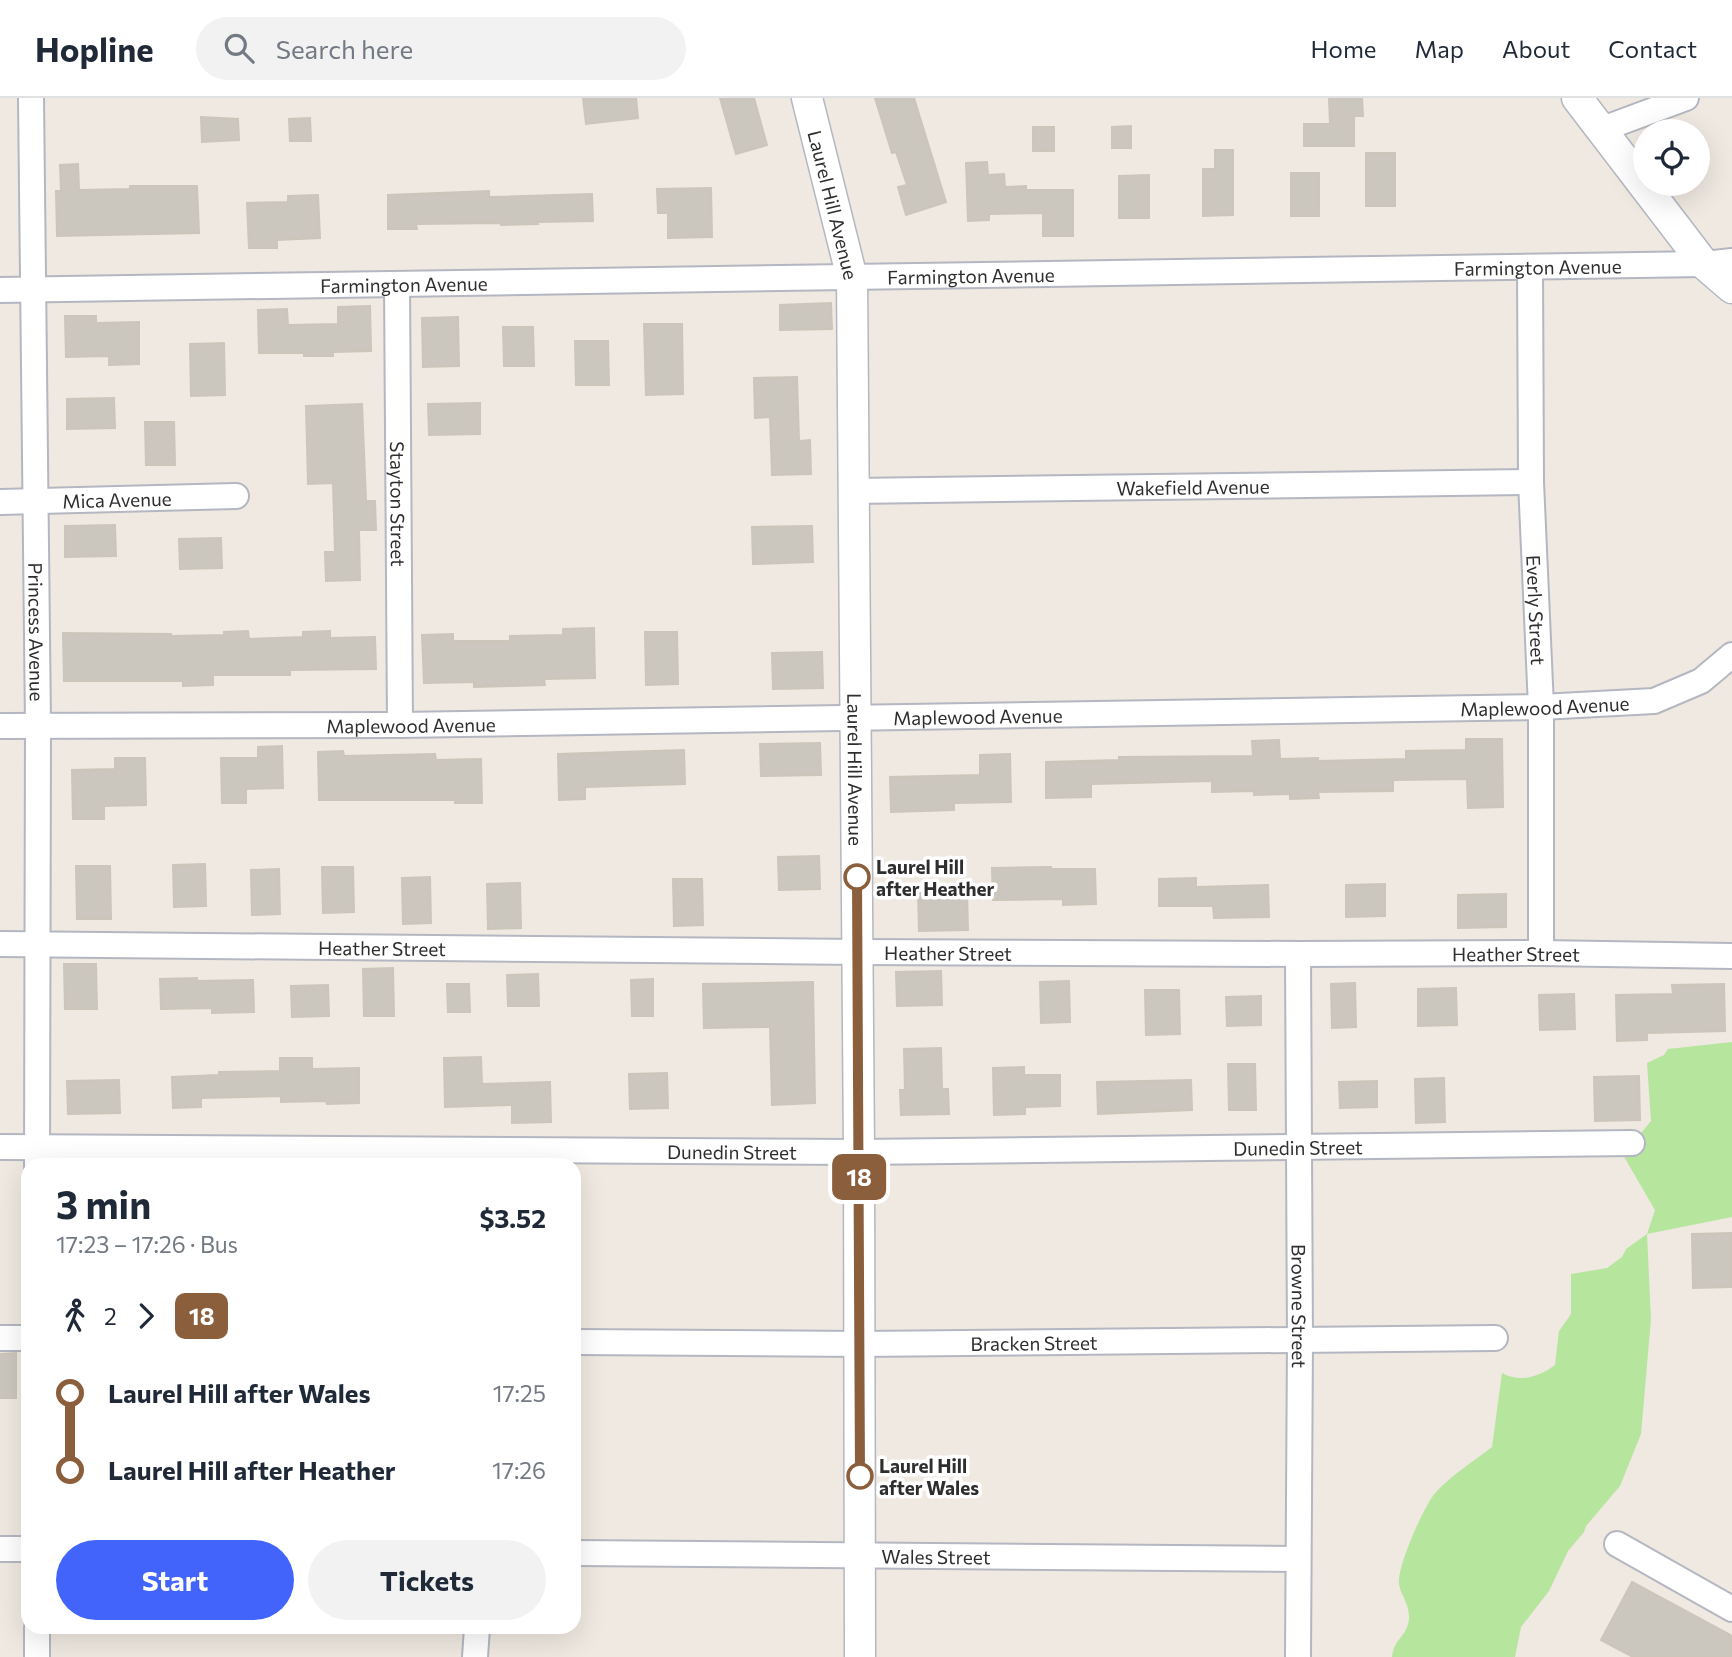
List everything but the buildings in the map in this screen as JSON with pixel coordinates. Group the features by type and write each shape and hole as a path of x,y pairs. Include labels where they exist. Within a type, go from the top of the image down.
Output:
{"street":[{"name":"Princess Avenue","path":"31,98 38,725 37,1156"},
{"name":"Laurel Hill Avenue","path":"807,98 852,278 860,1657"},
{"path":"1577,98 1600,130 1718,263 1732,288"},
{"path":"1600,130 1686,98"},
{"name":"Farmington Avenue","path":"0,290 1718,263"},
{"name":"Everly Street","path":"1530,267 1531,482 1541,707 1541,953"},
{"name":"Stayton Street","path":"397,284 400,725"},
{"name":"Wakefield Avenue","path":"853,491 1531,482"},
{"name":"Mica Avenue","path":"0,502 236,496"},
{"name":"Maplewood Avenue","path":"0,726 400,725 1541,707 1654,701 1701,681 1732,655"},
{"name":"Heather Street","path":"0,944 858,952 1731,955"},
{"name":"Browne Street","path":"1298,954 1298,1657"},
{"name":"Dunedin Street","path":"0,1147 37,1156 859,1152 1632,1143"},
{"path":"0,1338 21,1338"},
{"name":"Bracken Street","path":"581,1342 860,1344 1496,1338"},
{"path":"1617,1544 1732,1609"},
{"path":"0,1549 21,1549"},
{"name":"Wales Street","path":"581,1553 1298,1559"},
{"path":"37,1634 37,1657"},
{"path":"475,1657 477,1634"}],"green space":[{"path":"1732,1042 1732,1217 1647,1234 1655,1210 1623,1155 1651,1121 1647,1063 1664,1055 1668,1049"},
{"path":"1647,1234 1651,1319 1641,1434 1620,1486 1568,1551 1549,1591 1521,1627 1515,1657 1392,1657 1409,1619 1399,1584 1407,1550 1426,1508 1437,1491 1492,1447 1502,1373 1515,1378 1529,1377 1555,1365 1559,1331 1571,1314 1571,1274 1607,1268 1622,1257 1626,1249"}],"bus line":[{"name":"18","path":"857,877 860,1476"}],"place":[{"name":"Laurel Hill after Heather","path":"857,877"},
{"name":"Laurel Hill after Wales","path":"860,1476"}]}
